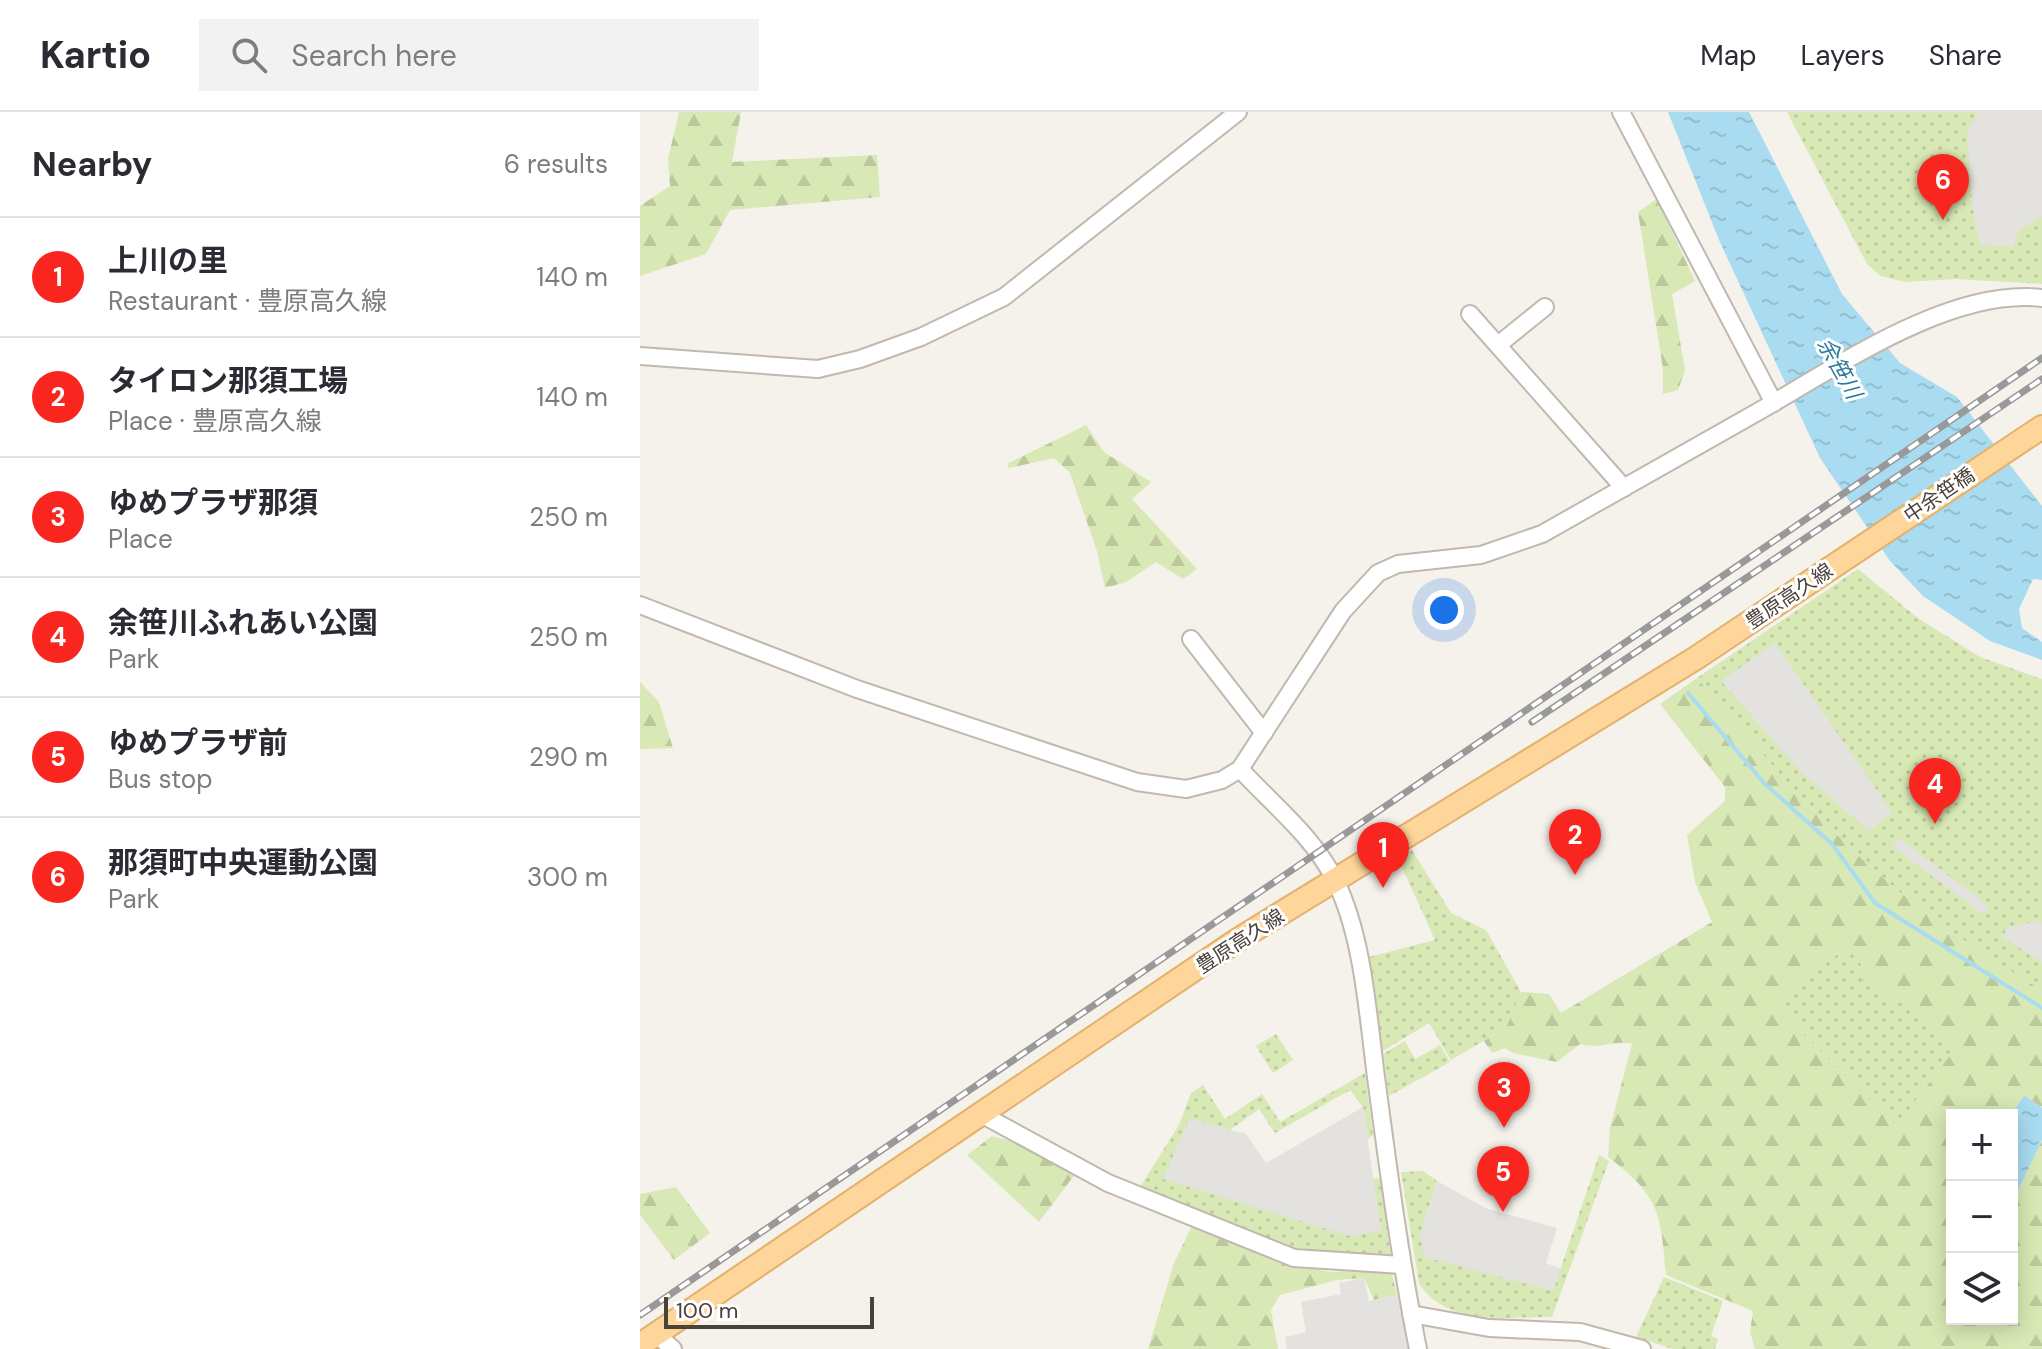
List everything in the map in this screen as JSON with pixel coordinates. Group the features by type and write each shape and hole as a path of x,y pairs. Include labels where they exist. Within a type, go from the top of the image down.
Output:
{"main road":[{"name":"中余笹橋","path":"1852,553 2034,432"},
{"name":"豊原高久線","path":"656,1343 981,1114 1236,941 1696,658 1852,553"}],"street":[{"path":"640,356 818,369 860,359 921,337 1004,297 1238,112"},
{"path":"1621,112 1774,403"},
{"path":"640,605 844,685 1137,782 1186,789 1222,780 1240,769 1343,611 1378,573 1398,564 1481,555 1510,548 1542,534 1918,323 1990,299 2020,295 2042,298"},
{"path":"1498,345 1545,307"},
{"path":"1470,314 1624,488"},
{"path":"1191,639 1264,733"},
{"path":"1240,769 1307,838 1336,881 1362,973 1402,1265 1418,1349"},
{"path":"981,1114 1108,1183 1294,1258 1402,1265"},
{"path":"1411,1314 1489,1328 1580,1332 1642,1349"}],"green space":[{"path":"679,112 741,112 732,162 877,155 880,197 730,210 706,254 640,276 640,206 670,186 668,159"},
{"path":"1787,112 2042,112 2042,284 1955,279 1905,282 1881,276 1867,264"},
{"path":"1657,199 1695,281 1672,294 1685,370 1678,390 1663,394 1663,369 1638,212"},
{"path":"1086,425 1104,452 1151,482 1132,499 1197,569 1183,579 1156,562 1126,582 1105,588 1097,551 1070,473 1054,458 1009,468 1007,464"},
{"path":"1858,569 1919,619 1980,657 2042,679 2042,990 1955,934 1874,870 1804,801 1697,678"},
{"path":"1697,678 1804,801 1874,870 1955,934 2042,990 2042,1108 2024,1095 2015,1109 1946,1109 1946,1325 2018,1325 2018,1190 2042,1140 2042,1349 1755,1349 1750,1332 1753,1311 1666,1275 1662,1236 1654,1207 1638,1183 1608,1157 1610,1128 1632,1044 1580,1044 1557,1062 1513,1053 1505,1048 1492,1053 1484,1041 1507,1026 1521,992 1549,994 1561,1013 1712,922 1695,882 1687,835 1725,801 1725,787 1660,704","holes":["1847,949 1861,964 1863,981 1909,1008 1956,1048 1896,1126 1800,1031 1780,1002 1806,972"]},
{"path":"640,682 659,702 673,748 640,749"},
{"path":"1412,850 1451,913 1486,930 1521,992 1507,1027 1451,1060 1429,1023 1383,1051 1369,957 1435,940 1401,865 1394,867 1390,861"},
{"path":"1847,949 1861,964 1864,981 1909,1008 1957,1048 1896,1126 1800,1031 1780,1002 1806,972"},
{"path":"1276,1034 1293,1060 1273,1073 1256,1046"},
{"path":"1405,1041 1415,1059 1440,1045 1450,1062 1389,1096 1383,1054"},
{"path":"1365,1073 1373,1135 1368,1139 1363,1107 1350,1090 1275,1133 1259,1109 1230,1130 1190,1119 1381,1231 1373,1178 1381,1179 1391,1260 1297,1250 1138,1190 1179,1125 1191,1093 1203,1085 1225,1119 1262,1094 1280,1122"},
{"path":"992,1136 1025,1145 1076,1173 1039,1222 967,1155"},
{"path":"1599,1155 1609,1161 1552,1317 1498,1318 1461,1313 1431,1297 1419,1283 1401,1172 1423,1171 1437,1181 1420,1234 1553,1291"},
{"path":"676,1187 710,1233 674,1260 640,1215 640,1194"},
{"path":"1193,1224 1266,1256 1330,1272 1391,1270 1397,1295 1374,1300 1364,1278 1337,1280 1280,1295 1271,1310 1278,1349 1148,1349 1174,1263"},
{"path":"1664,1277 1723,1301 1711,1336 1718,1339 1715,1349 1673,1349 1636,1337"}],"shaded area":[{"path":"1979,112 2042,112 2042,216 2019,231 2013,247 1980,245 1972,205 1967,130"},
{"path":"1775,643 1892,812 1869,831 1802,773 1721,681"},
{"path":"1899,838 1989,906 1983,914 1893,847"},
{"path":"2037,921 2042,924 2042,963 2002,936 2009,927"},
{"path":"1363,1107 1381,1231 1349,1236 1163,1179 1189,1119 1246,1134 1266,1163"},
{"path":"1437,1181 1485,1208 1557,1228 1546,1263 1561,1269 1553,1291 1424,1257 1420,1234"},
{"path":"1364,1278 1369,1301 1400,1295 1410,1349 1287,1349 1285,1337 1306,1332 1301,1302 1341,1294 1339,1283"}],"water":[{"name":"余笹川","path":"1668,112 1749,112 1842,294 1900,363 1957,397 2042,506 2042,580 2033,579 2019,609 2022,628 2042,642 2042,660 1990,641 1923,596 1890,561 1820,458 1719,240"},
{"path":"2024,1095 2042,1108 2042,1140 2018,1190 2018,1109 2015,1109"}],"waterway":[{"path":"1688,693 1764,783 1832,844 1875,903 2042,1008"}],"railway":[{"path":"640,1315 2042,358"},
{"path":"1532,722 2042,379"}],"place":[{"name":"那須町中央運動公園","path":"1943,220"},
{"name":"余笹川ふれあい公園","path":"1935,824"},
{"name":"タイロン那須工場","path":"1575,875"},
{"name":"上川の里","path":"1383,888"},
{"name":"ゆめプラザ那須","path":"1504,1128"},
{"name":"ゆめプラザ前","path":"1503,1212"}]}
